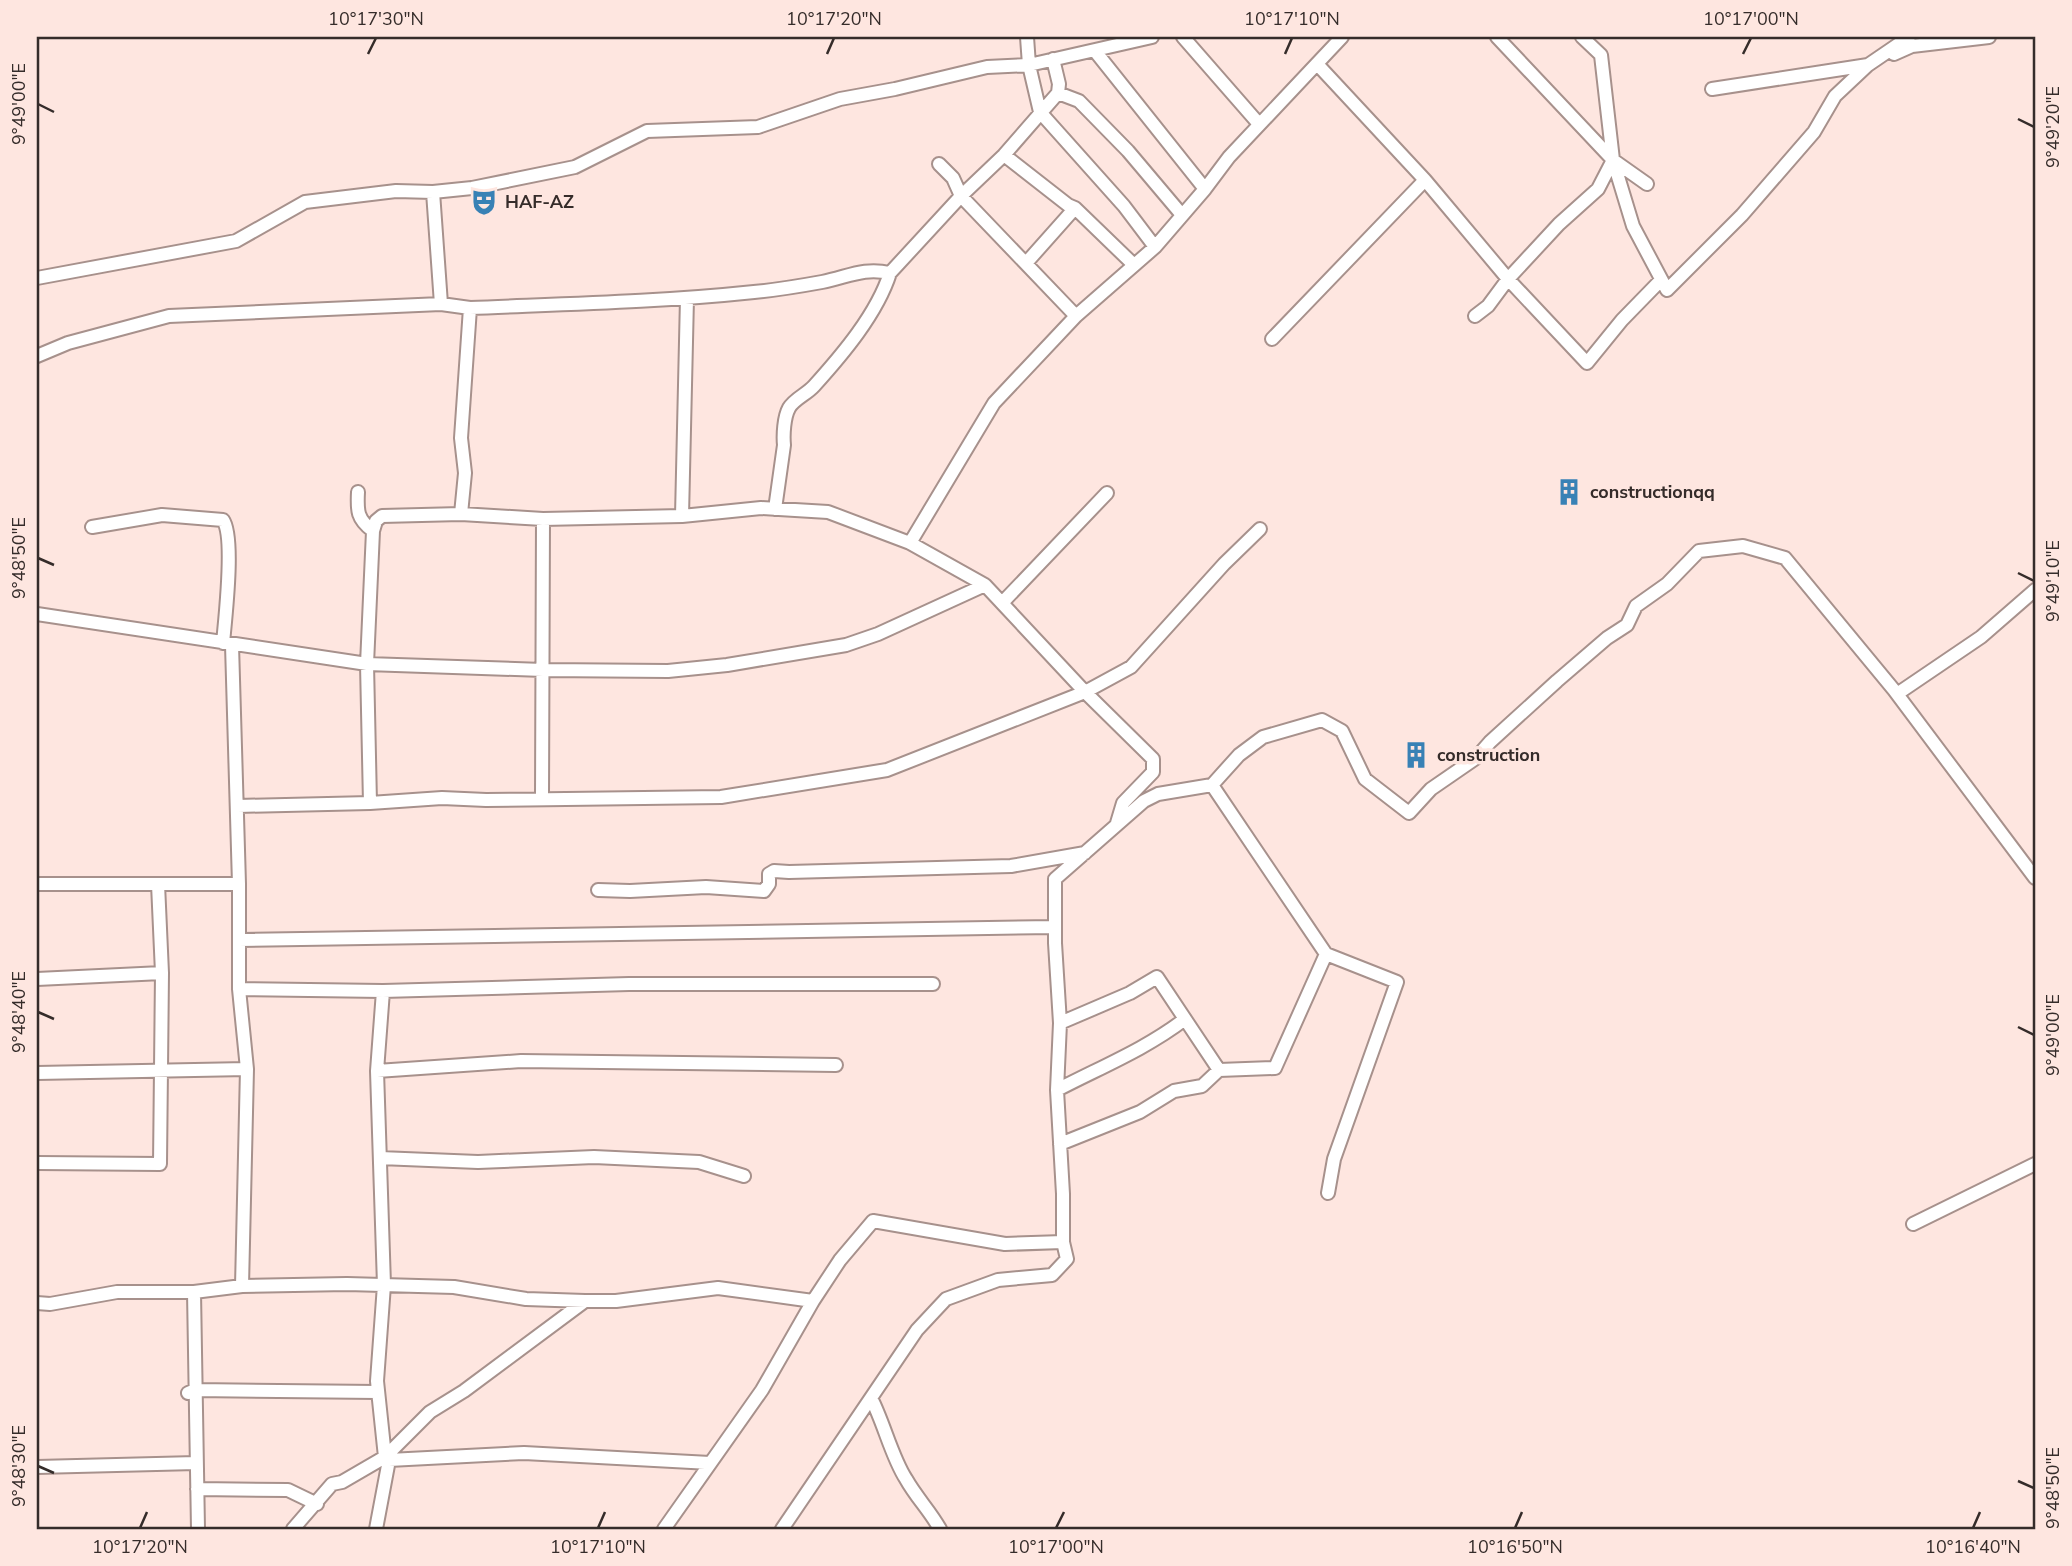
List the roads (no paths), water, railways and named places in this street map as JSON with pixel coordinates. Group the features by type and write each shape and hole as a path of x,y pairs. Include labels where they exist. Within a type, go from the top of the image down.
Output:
{"street":[{"path":"1027,37 1040,112 1135,218 1155,247"},
{"path":"37,278 236,241 305,202 396,191 433,192 472,188 575,167 647,131 758,127 841,99 987,67 1030,65 1152,37"},
{"path":"1184,37 1259,124"},
{"path":"910,543 993,403 1076,316 1155,247 1229,157 1342,37"},
{"path":"1497,37 1613,160 1647,184"},
{"path":"1582,37 1601,55 1613,160 1633,226 1667,290 1742,215 1814,132 1835,96 1868,65 1909,37"},
{"path":"1712,89 1868,65 1912,46 1989,37"},
{"path":"1095,51 1205,189"},
{"path":"775,509 783,435 789,407 809,392 844,353 886,287 890,273 961,196 1004,155 1058,93 1059,84 1053,60"},
{"path":"1318,65 1425,180 1508,279 1587,363 1622,320 1661,280"},
{"path":"1058,93 1079,101 1128,151 1182,215"},
{"path":"1004,155 1075,208 1134,265"},
{"path":"1475,316 1488,306 1508,279 1559,224 1598,189 1613,160"},
{"path":"939,164 953,178 961,196 1076,316"},
{"path":"1272,339 1425,180"},
{"path":"433,192 441,304"},
{"path":"1027,262 1075,208"},
{"path":"37,356 68,343 169,316 441,304 470,308 687,298 768,290 874,270 890,273"},
{"path":"682,516 687,298"},
{"path":"461,513 465,473 461,438 470,308"},
{"path":"358,492 357,513 363,524 373,531"},
{"path":"1002,603 1107,493"},
{"path":"370,803 367,664 373,531 382,516 461,513 543,519 682,516 761,508 828,512 910,543 985,585 1153,759 1153,772 1123,803 1117,823"},
{"path":"92,527 162,515 223,520 228,531 227,644 238,806 239,989 247,1069 242,1286"},
{"path":"542,798 543,519"},
{"path":"238,806 370,803 442,798 486,800 721,797 887,770 1086,692 1131,667 1224,564 1260,529"},
{"path":"782,1529 917,1330 946,1299 998,1280 1052,1275 1067,1259 1063,1242 1057,1090 1060,1023 1055,879 1144,801 1158,794 1212,785 1239,755 1263,737 1322,720 1342,731 1366,779 1409,813 1431,789 1476,758 1565,673 1627,625 1636,606 1667,584 1699,551 1743,546 1785,558 1897,694 2035,878"},
{"path":"37,614 367,664 668,671 727,665 833,648 878,634 985,585"},
{"path":"1897,694 1981,637 2035,590"},
{"path":"1350,778 1361,769"},
{"path":"1212,785 1326,954 1394,981 1397,985 1345,1126 1332,1166 1328,1193"},
{"path":"598,890 706,887 764,891 769,884 769,874 774,871 1011,866 1085,852"},
{"path":"37,884 239,884"},
{"path":"37,1163 160,1164 163,1070 158,884"},
{"path":"239,940 1055,927"},
{"path":"1060,1144 1140,1112 1174,1091 1202,1086 1219,1070 1275,1068 1326,954"},
{"path":"37,979 162,973"},
{"path":"1060,1023 1130,993 1157,977 1219,1070"},
{"path":"239,989 383,991 629,984 933,984"},
{"path":"376,1529 387,1458 378,1392 384,1285 377,1071 383,991"},
{"path":"1057,1090 1131,1054 1185,1019"},
{"path":"377,1071 521,1061 836,1065"},
{"path":"37,1073 247,1069"},
{"path":"380,1158 478,1162 594,1157 686,1161 699,1162 744,1176"},
{"path":"1913,1224 2035,1164"},
{"path":"664,1529 762,1390 813,1301 840,1261 873,1221 1005,1244 1063,1242"},
{"path":"37,1303 50,1304 117,1292 194,1292 242,1286 384,1285 454,1287 526,1299 585,1301 616,1301 718,1288 813,1301"},
{"path":"194,1292 191,1392 198,1529"},
{"path":"293,1529 332,1484 342,1482 387,1458 430,1412 464,1391 585,1301"},
{"path":"191,1392 378,1392"},
{"path":"872,1398 905,1479 928,1508 940,1529"},
{"path":"387,1458 524,1452 710,1463"},
{"path":"37,1467 196,1463"},
{"path":"197,1489 288,1490 317,1504"}],"place":[{"name":"HAF-AZ","path":"484,202"},
{"name":"constructionqq","path":"1569,492"},
{"name":"construction","path":"1416,755"}]}
